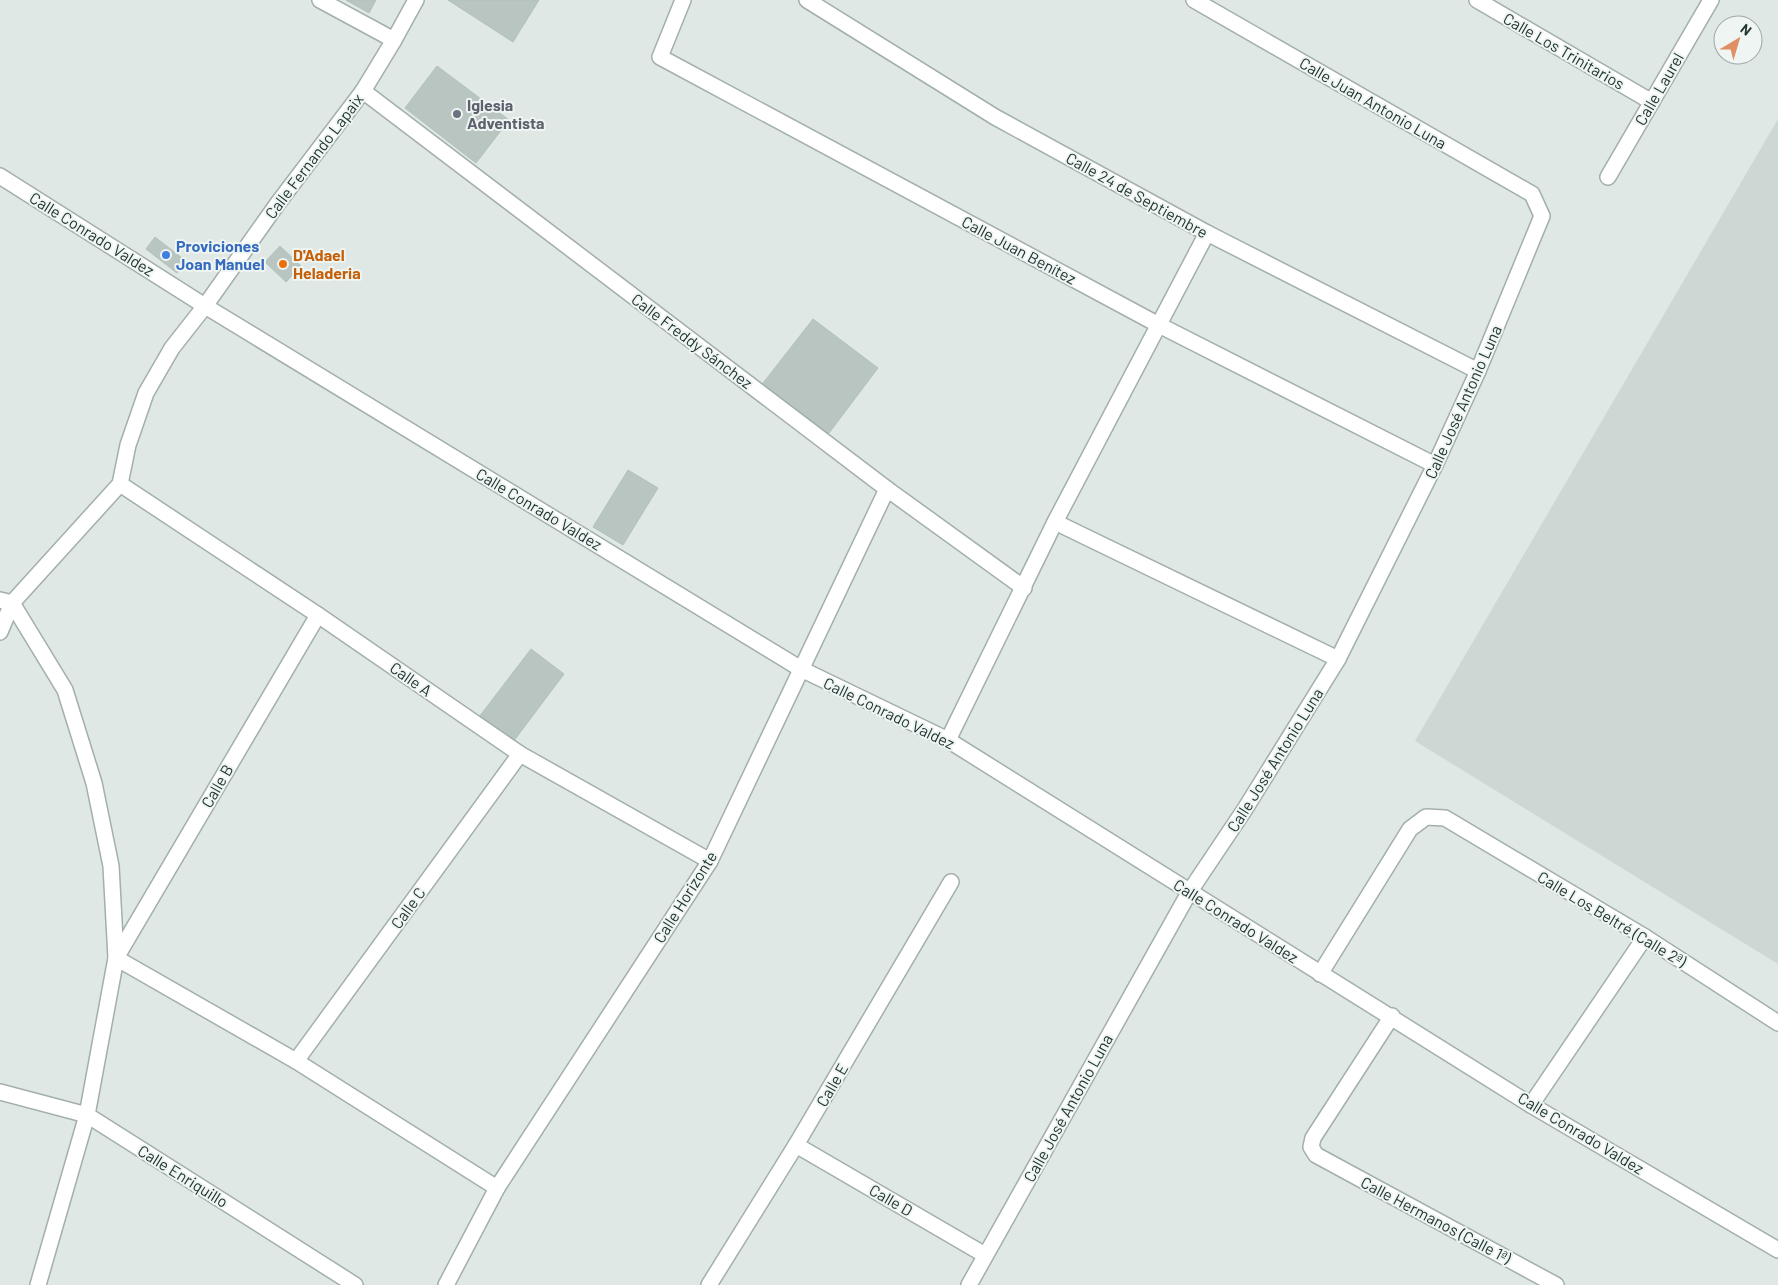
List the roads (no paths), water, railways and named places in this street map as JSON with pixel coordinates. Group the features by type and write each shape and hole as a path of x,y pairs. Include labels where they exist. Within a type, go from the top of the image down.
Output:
{"street":[{"path":"320,0 394,40"},
{"name":"Calle Fernando Lapaix","path":"120,484 128,445 146,393 172,348 363,91 416,0"},
{"name":"Calle Juan Benítez","path":"683,0 660,57 1158,324 1436,465"},
{"name":"Calle 24 de Septiembre","path":"807,0 995,117 1208,233 1478,371"},
{"name":"Calle Juan Antonio Luna","path":"1194,0 1532,194 1542,216"},
{"name":"Calle Los Trinitarios","path":"1477,0 1652,102"},
{"name":"Calle Laurel","path":"1608,177 1711,0"},
{"name":"Calle Freddy Sánchez","path":"363,91 887,489 1024,588"},
{"name":"Calle Conrado Valdez","path":"0,176 205,306 801,669 948,740 1320,974 1392,1016 1531,1105 1778,1250"},
{"name":"Calle José Antonio Luna","path":"969,1285 1190,891 1245,809 1338,659 1436,465 1478,371 1542,216"},
{"path":"948,740 1055,522 1158,324 1208,233"},
{"path":"0,632 6,601 120,484"},
{"name":"Calle A","path":"120,484 318,615 520,754 710,861"},
{"name":"Calle Horizonte","path":"446,1285 497,1188 710,861 887,489"},
{"path":"1055,522 1338,659"},
{"path":"6,601 65,690 94,784 111,866 116,958 87,1116 38,1285"},
{"name":"Calle B","path":"116,958 318,615"},
{"name":"Calle C","path":"296,1061 520,754"},
{"name":"Calle Los Beltré (Calle 2ª)","path":"1320,974 1410,829 1426,817 1445,818 1645,937 1778,1023"},
{"name":"Calle E","path":"709,1285 796,1145 951,882"},
{"path":"1531,1105 1645,937"},
{"path":"116,958 296,1061 497,1188"},
{"name":"Calle Hermanos (Calle 1ª)","path":"1392,1016 1313,1138 1311,1146 1316,1155 1556,1285"},
{"name":"Calle Enriquillo","path":"0,1092 87,1116 355,1285"},
{"name":"Calle D","path":"796,1145 985,1255"}],"place":[{"name":"Iglesia Adventista","path":"457,114"},
{"name":"Proviciones Joan Manuel","path":"166,255"},
{"name":"D'Adael Heladeria","path":"283,264"}]}
